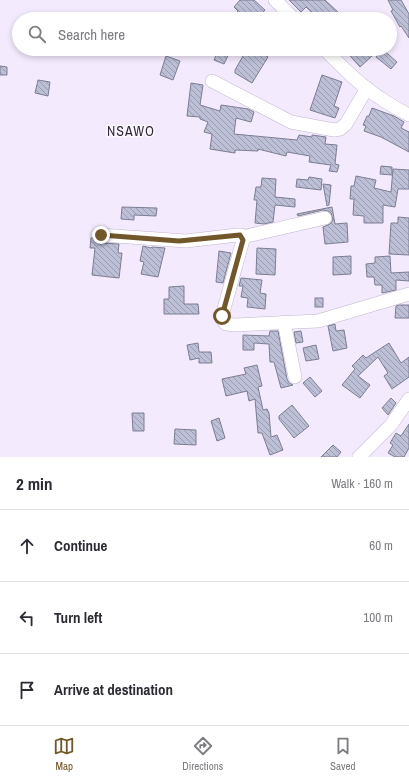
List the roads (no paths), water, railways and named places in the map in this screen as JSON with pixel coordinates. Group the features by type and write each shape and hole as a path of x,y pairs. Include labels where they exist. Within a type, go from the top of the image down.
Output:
{"street":[{"path":"275,0 287,12"},
{"path":"332,56 379,98 409,115"},
{"path":"212,81 291,122 334,130 340,129 346,124 367,88"},
{"path":"101,235 179,241 237,235 242,237 325,218"},
{"path":"242,237 243,240 222,316 223,321 226,324 235,325 318,321 409,294"},
{"path":"284,322 295,377"},
{"path":"359,457 391,425 409,399"}],"district":[{"name":"NSAWO","path":"131,131"}]}
